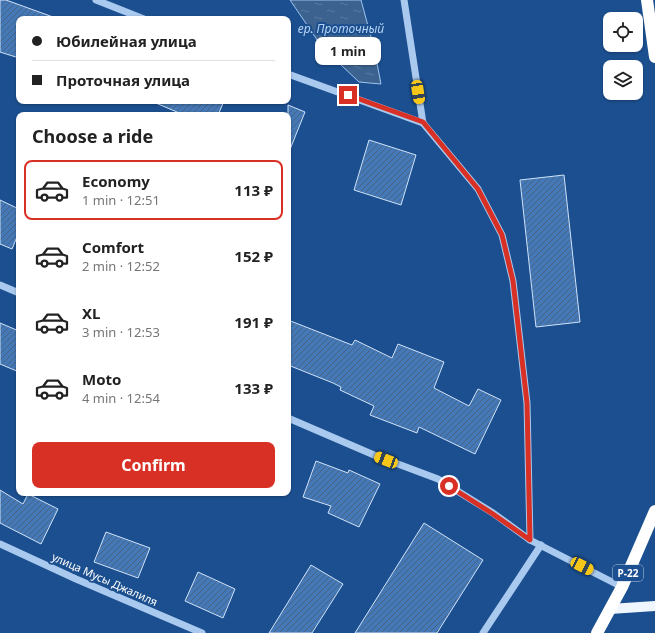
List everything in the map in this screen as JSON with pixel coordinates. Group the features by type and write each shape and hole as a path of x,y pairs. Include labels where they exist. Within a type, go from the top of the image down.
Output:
{"highway":[{"path":"647,0 655,57"},
{"name":"Р-22","path":"597,633 622,587 655,511"}],"main road":[{"path":"610,609 655,606"}],"street":[{"path":"96,0 136,16"},
{"path":"404,0 423,122 478,189 502,235 513,281 527,403 530,540"},
{"path":"291,75 423,122"},
{"path":"0,285 16,292"},
{"path":"291,419 374,455 438,479 493,514 530,540 622,587"},
{"name":"улица Мусы Джалиля","path":"0,544 202,633"},
{"path":"483,633 541,545"}],"water":[{"name":"ер. Проточный","path":"290,0 361,0 374,48 381,84 359,82 322,47"}],"building":[{"path":"0,0 6,0 50,16 16,16 16,57 0,52"},
{"path":"158,104 223,104 219,112 177,112"},
{"path":"288,105 305,112 291,147 291,112 288,112"},
{"path":"369,140 416,155 401,205 354,190"},
{"path":"564,175 580,322 536,327 520,180"},
{"path":"0,200 16,208 16,239 12,249 0,244"},
{"path":"291,321 352,345 355,340 392,358 398,344 444,362 434,388 469,406 478,389 501,400 475,454 419,427 417,433 370,415 374,406 340,390 341,387 291,366"},
{"path":"0,323 16,330 16,371 0,364"},
{"path":"316,461 348,473 349,470 380,484 359,527 328,513 331,506 303,497"},
{"path":"0,490 23,504 27,496 32,496 58,509 41,544 0,523"},
{"path":"424,523 483,560 437,633 355,633"},
{"path":"106,532 150,548 138,578 94,562"},
{"path":"311,565 343,584 312,633 269,633"},
{"path":"198,572 235,589 223,618 185,601"}],"route":[{"path":"348,95 423,122 478,189 502,235 513,281 527,403 530,540 449,486"}]}
